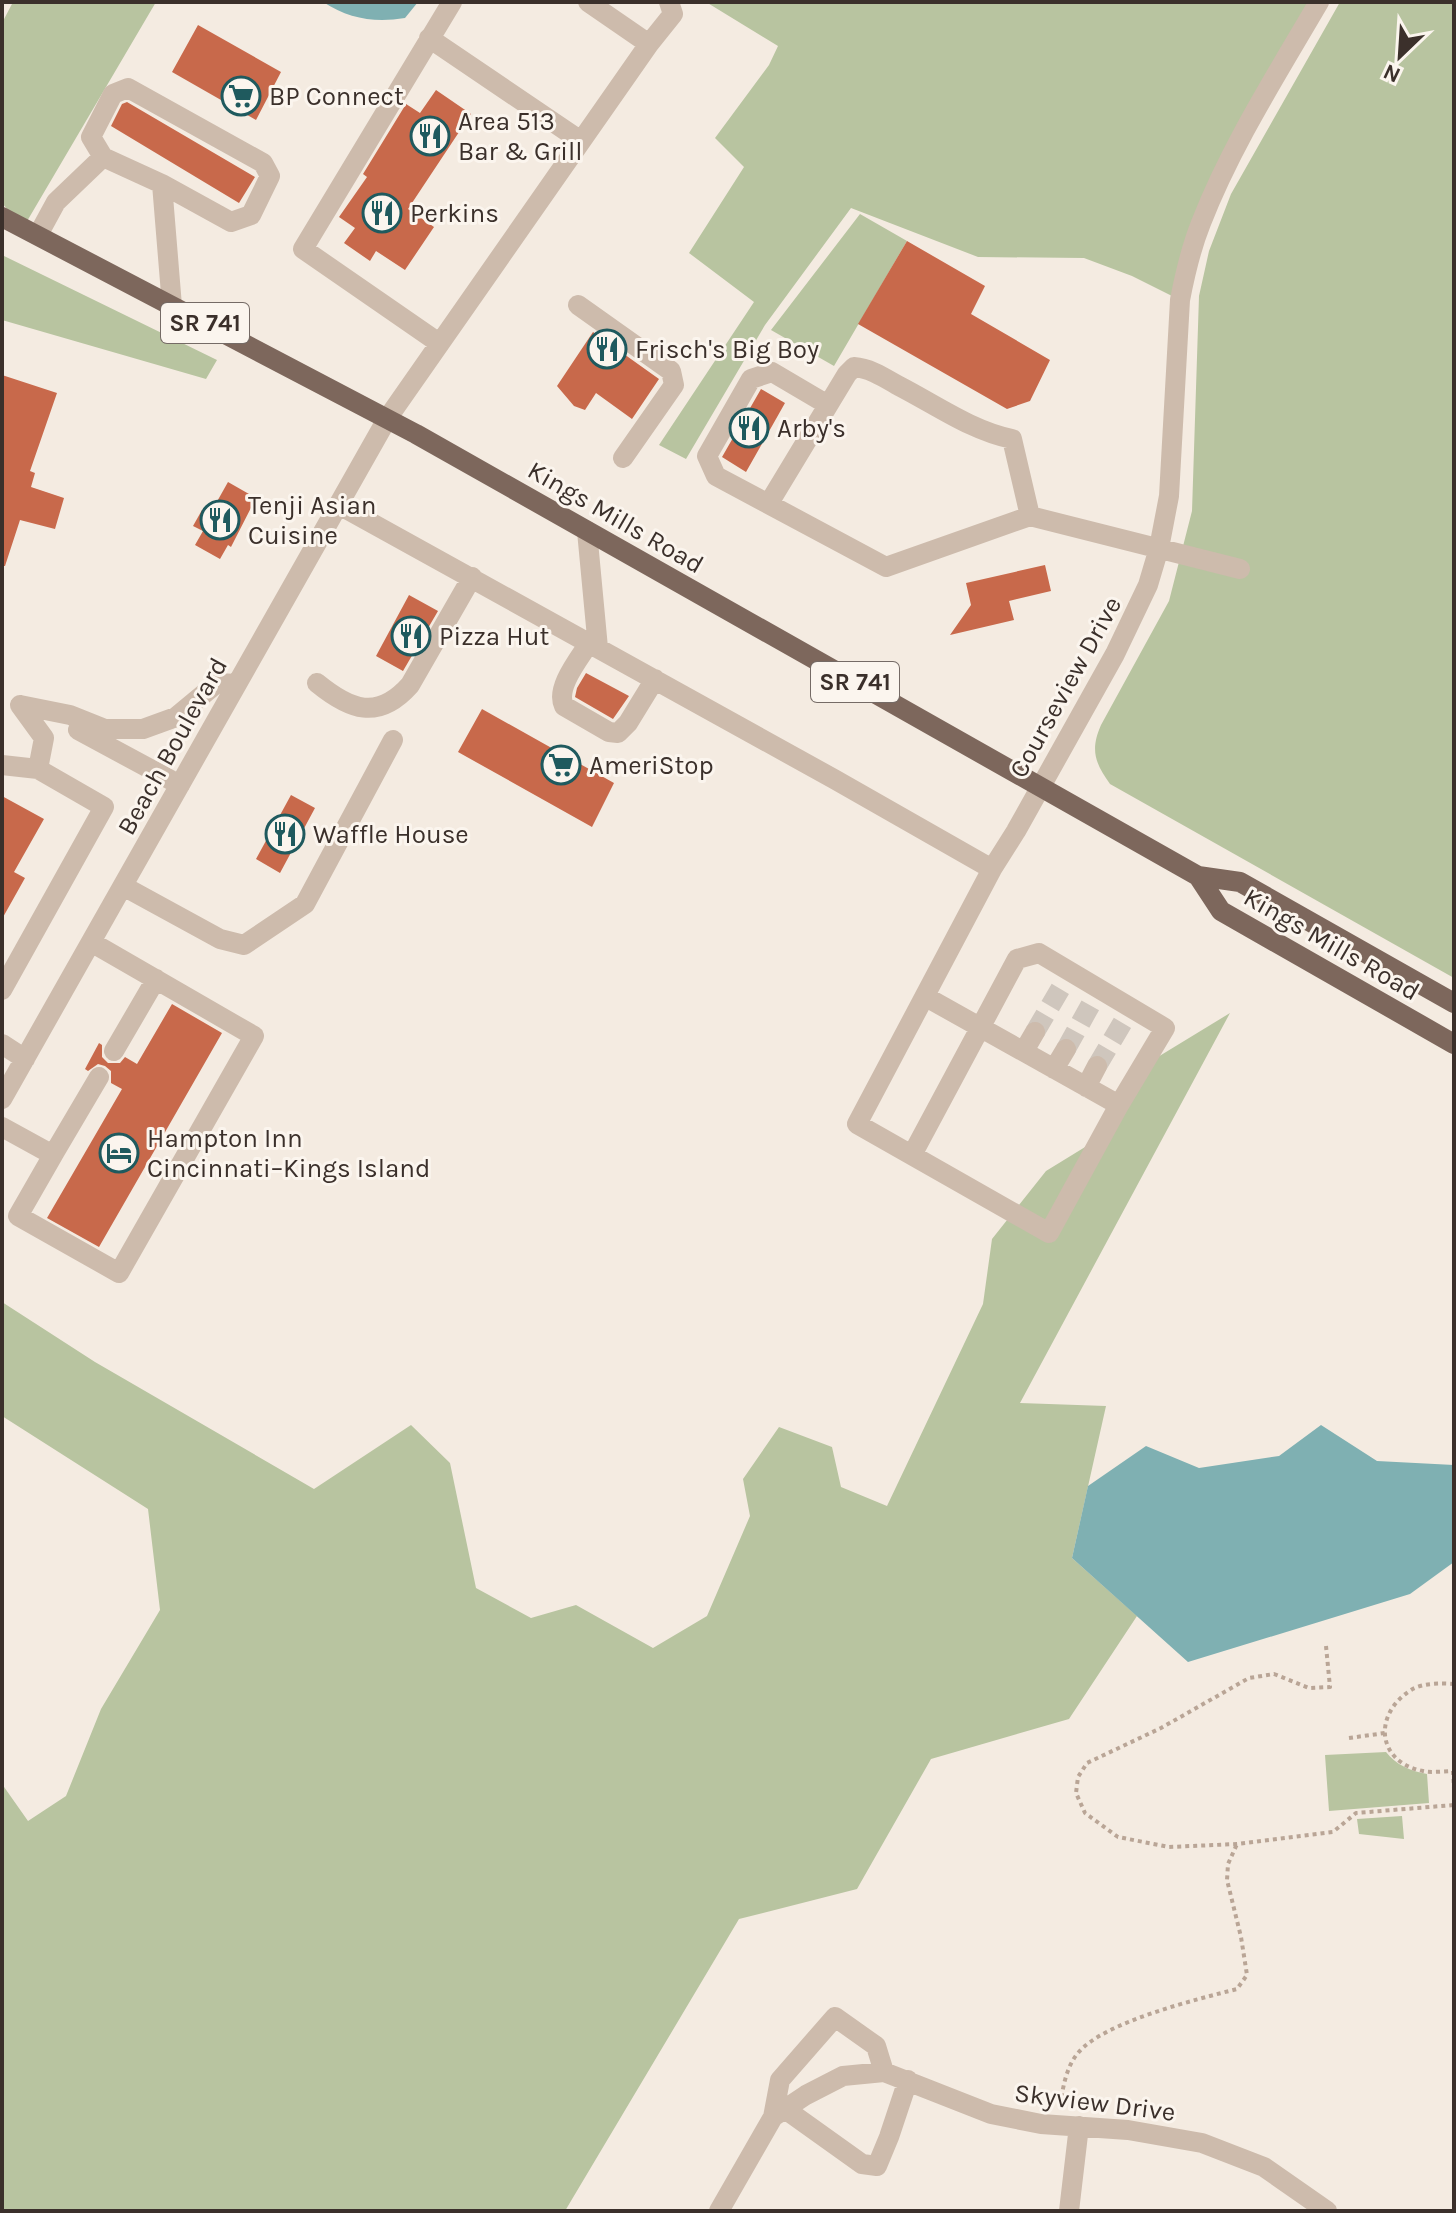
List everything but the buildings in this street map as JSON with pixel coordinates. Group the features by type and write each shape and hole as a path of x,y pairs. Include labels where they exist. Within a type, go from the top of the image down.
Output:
{"main road":[{"name":"Kings Mills Road","path":"2,217 387,419 1198,876 1240,882 1454,1003"},
{"name":"Kings Mills Road","path":"1198,876 1221,911 1454,1044"}],"street":[{"path":"439,343 303,249 452,2"},
{"path":"588,2 649,44"},
{"name":"Beach Boulevard","path":"2,1099 387,419 673,14 669,2"},
{"name":"Courseview Drive","path":"912,1155 857,1124 992,869 1115,654 1142,599 1159,548 1169,496 1180,300 1186,270 1200,226 1225,169 1319,2"},
{"path":"429,38 581,141"},
{"path":"128,88 263,163 270,176 251,215 231,222 162,184 103,157 91,137 113,94 128,88"},
{"path":"38,235 56,202 103,157"},
{"path":"162,184 172,306"},
{"path":"578,305 671,371 674,385 623,458"},
{"path":"769,503 832,398 854,367 863,367 989,434 1012,439 1030,516"},
{"path":"832,398 772,372 751,379 707,456 716,476 886,567 1030,516 1240,569"},
{"path":"339,505 992,869"},
{"path":"587,531 593,645 562,689 560,699 564,706 609,732 618,733 628,723 655,679"},
{"path":"317,683 333,696 354,706 371,708 398,699 410,685 472,577"},
{"path":"11,702 70,715 105,729 143,729 176,717 217,683 237,684"},
{"path":"11,702 44,738 38,769"},
{"path":"11,702 62,721 180,785"},
{"path":"123,886 220,939 244,945 305,904 393,740"},
{"path":"2,765 38,769 104,807 2,990"},
{"path":"91,942 254,1036 119,1273 18,1216 99,1077"},
{"path":"1039,953 1066,978 1095,997 1128,1015 1165,1028 1049,1233 912,1155 981,1027 1017,959 1039,953"},
{"path":"114,1051 156,979"},
{"path":"926,997 1119,1105"},
{"path":"1024,1051 1035,1032"},
{"path":"2,1044 25,1059"},
{"path":"1054,1069 1066,1049"},
{"path":"1086,1087 1097,1066"},
{"path":"2,1127 53,1155"},
{"path":"719,2211 779,2113 780,2080 835,2017 876,2046 884,2072"},
{"name":"Skyview Drive","path":"779,2113 843,2076 884,2072 991,2114 1041,2124 1128,2130 1202,2143 1264,2167 1327,2211"},
{"path":"779,2113 862,2164 877,2166 908,2080"},
{"path":"1069,2211 1079,2126"}],"path":[{"path":"1326,1646 1330,1687 1309,1688 1274,1674 1249,1678 1161,1728 1087,1763 1078,1777 1076,1793 1085,1813 1118,1837 1169,1847 1237,1844 1333,1832 1356,1813 1454,1805"},
{"path":"1454,1684 1441,1683 1413,1689 1394,1705 1384,1724 1385,1745 1401,1763 1423,1771 1454,1771 1454,1788"},
{"path":"1349,1738 1385,1733"},
{"path":"1057,2125 1065,2078 1078,2053 1102,2034 1176,2005 1237,1989 1247,1975 1227,1880 1228,1864 1237,1844"}],"green space":[{"path":"13,2 156,2 23,228 2,203 2,23"},
{"path":"706,2 1319,2 1254,115 1180,300 1132,276 1084,258 978,257 851,208 765,325 686,459 659,445 754,302 689,253 744,167 715,138 769,65 778,46"},
{"path":"1340,2 1454,2 1454,978 1110,784 1095,749 1101,725 1169,601 1192,511 1199,296 1209,251 1231,194"},
{"path":"860,214 907,241 834,366 771,330"},
{"path":"2,255 217,360 206,379 2,320"},
{"path":"1230,1013 1020,1403 1106,1406 1072,1558 1137,1616 1069,1719 931,1759 857,1889 739,1919 565,2211 2,2211 2,1784 28,1821 66,1796 101,1709 160,1610 148,1509 2,1416 2,1302 95,1362 314,1489 411,1425 450,1463 476,1588 531,1618 576,1605 653,1648 707,1616 750,1516 743,1479 779,1427 832,1447 841,1487 887,1506 983,1304 992,1239 1046,1171 1090,1144 1125,1077"},
{"path":"1386,1752 1404,1767 1427,1774 1429,1803 1329,1811 1325,1755"},
{"path":"1402,1816 1404,1839 1359,1834 1357,1819"}],"water":[{"path":"323,2 418,2 405,18 383,20 352,16"},
{"path":"1321,1425 1377,1461 1454,1465 1454,1562 1410,1594 1188,1662 1072,1558 1088,1486 1146,1446 1199,1468 1279,1456"}],"tunnel":[{"path":"1035,1032 1062,986"},
{"path":"1066,1049 1091,1004"},
{"path":"1097,1066 1123,1022"}],"place":[{"name":"BP Connect","path":"241,96"},
{"name":"Area 513 Bar & Grill","path":"430,136"},
{"name":"Perkins","path":"382,213"},
{"name":"Frisch's Big Boy","path":"607,349"},
{"name":"Arby's","path":"749,428"},
{"name":"Tenji Asian Cuisine","path":"220,520"},
{"name":"Pizza Hut","path":"411,636"},
{"name":"AmeriStop","path":"561,765"},
{"name":"Waffle House","path":"285,834"},
{"name":"Hampton Inn Cincinnati–Kings Island","path":"119,1153"}]}
